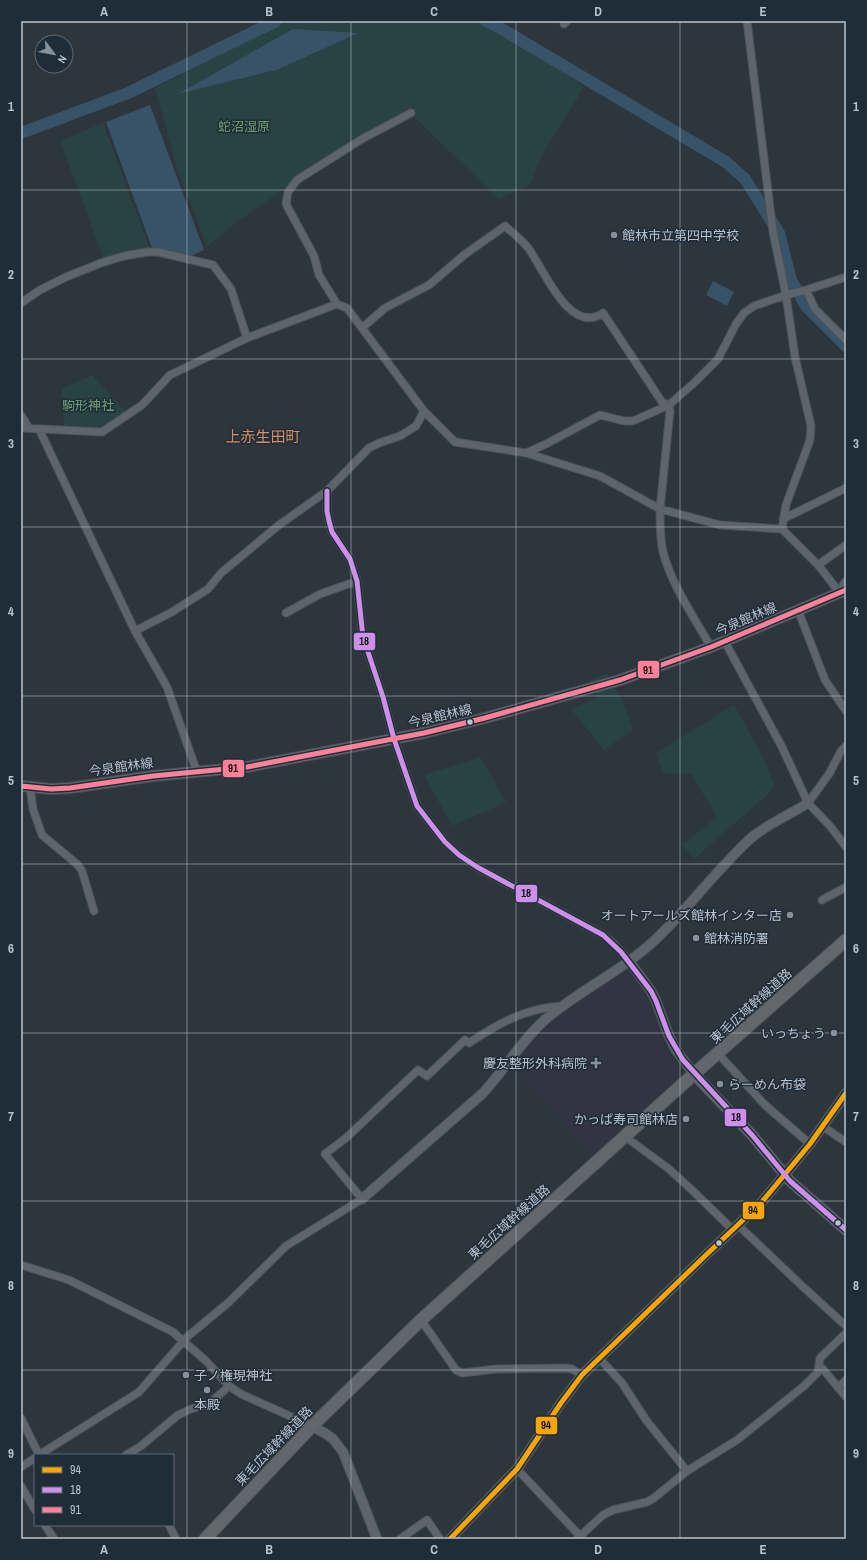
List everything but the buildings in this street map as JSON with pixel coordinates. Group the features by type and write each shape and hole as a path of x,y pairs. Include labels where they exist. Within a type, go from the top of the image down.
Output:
{"highway":[{"name":"東毛広域幹線道路","path":"205,1539 315,1428 423,1324 697,1077 846,940"},
{"name":"東毛広域幹線道路","path":"423,1324 631,1141 697,1077 723,1059 846,950"},
{"name":"東毛広域幹線道路","path":"216,1539 315,1428"}],"main road":[{"name":"今泉館林線","path":"25,787 50,789 70,788 125,779 247,767 394,739 485,718 620,680 725,642 844,589"},
{"path":"697,1077 752,1135 784,1175 846,1230"}],"street":[{"path":"747,21 773,232 786,295 795,357 811,426 810,440 786,505 782,529"},
{"path":"410,113 362,139 297,180 288,192 286,204 314,256 319,275 337,304 347,308 424,411 455,442 526,453 600,476 660,509 720,525 782,529 844,589"},
{"path":"362,328 385,308 429,285 464,255 506,226 529,249 550,286 573,311 581,318 590,319 604,313 662,402 669,405"},
{"path":"21,303 40,290 66,277 101,263 146,252 158,252 213,265 231,289 247,338"},
{"path":"526,453 600,416 624,421 633,421 669,405 718,359 736,324 744,313 754,306 846,277"},
{"path":"806,290 815,309 846,340"},
{"path":"21,428 102,432 142,404 170,375 247,338 337,304"},
{"path":"669,405 670,411 660,509 663,552 679,592 711,647"},
{"path":"135,630 172,612 208,589 221,572 279,525 327,490 369,448 400,436 416,426 424,411"},
{"path":"21,415 29,428"},
{"path":"39,429 135,630 167,687 197,772"},
{"path":"783,519 846,488"},
{"path":"327,490 327,511 332,532 350,559 357,581 363,637 383,697 394,739 417,806 445,842 459,855 477,867 602,935 613,943 629,961 651,992 656,1001 669,1036 680,1055 697,1077"},
{"path":"818,565 846,545"},
{"path":"286,613 320,594 357,581"},
{"path":"798,610 825,680 846,711"},
{"path":"725,642 782,747 808,803 846,846"},
{"path":"41,1454 139,1392 197,1328 229,1302 286,1246 362,1199 482,1094 497,1078 532,1033 546,1019 562,1006 629,961 655,940 729,860 753,837 808,803 829,774 840,751 846,746"},
{"path":"25,787 42,835 78,865 82,871 94,911"},
{"path":"822,900 846,887"},
{"path":"362,1199 325,1154 346,1138 418,1070 427,1076 465,1040 469,1043 498,1024 539,1008 562,1006"},
{"path":"723,1059 765,1105 810,1144"},
{"path":"450,1539 517,1469 561,1403 582,1375 761,1203 810,1144 846,1093"},
{"path":"822,1126 846,1142"},
{"path":"631,1141 669,1169 846,1326"},
{"path":"21,1265 69,1280 173,1332 206,1361 229,1386 242,1394 315,1428 333,1439 343,1452 377,1539"},
{"path":"423,1324 456,1370 462,1373 496,1369 566,1368 572,1369 582,1375"},
{"path":"517,1469 578,1537 603,1515 613,1510 647,1502 654,1498 687,1471 742,1436 804,1386 818,1372 820,1367 820,1358 846,1333"},
{"path":"599,1358 622,1384 646,1420 687,1471"},
{"path":"820,1367 846,1397"},
{"path":"838,1388 846,1380"},
{"path":"128,1454 147,1441 178,1415 191,1409 209,1404 229,1386"},
{"path":"21,1418 39,1454"},
{"path":"21,1467 34,1459"},
{"path":"21,1486 34,1508"},
{"path":"400,1539 426,1520 440,1539"},
{"path":"46,1526 54,1539"},
{"path":"170,1526 176,1539"}],"shaded area":[{"path":"293,29 358,33 279,69 178,94"},
{"path":"150,105 204,250 191,256 152,248 106,122"},
{"path":"713,281 734,292 727,306 706,295"},
{"name":"慶友整形外科病院","path":"622,972 631,973 648,999 665,1046 678,1068 676,1081 593,1156 514,1066 529,1044 551,1022"}],"green space":[{"name":"蛇沼湿原","path":"282,21 482,21 495,25 584,87 541,157 530,185 499,199 410,113 297,180 238,221 207,247 178,171 155,88"},
{"path":"103,123 150,249 135,249 104,259 60,141"},
{"name":"駒形神社","path":"92,375 128,414 101,429 64,427 62,389"},
{"path":"607,674 622,699 633,730 604,750 571,709 598,697 589,680"},
{"path":"734,705 765,760 774,785 767,795 694,859 682,845 717,817 691,774 663,773 656,753"},
{"path":"480,757 506,802 452,826 424,775"}],"waterway":[{"path":"21,133 128,93 276,21"},
{"path":"486,21 726,162 745,179 779,233 791,280 806,306 846,346"}],"transit line":[{"name":"18","path":"327,491 327,511 332,532 350,559 357,581 363,637 383,697 394,739 417,806 445,842 459,855 477,867 603,935 621,952 651,991 669,1036 683,1060 752,1135 790,1181 846,1230"},
{"name":"91","path":"21,786 51,789 70,788 153,776 247,767 424,733 485,718 620,680 711,647 846,590"},
{"name":"94","path":"450,1539 517,1469 561,1403 582,1375 761,1203 810,1144 846,1093"}],"place":[{"name":"館林市立第四中学校","path":"614,235"},
{"name":"オートアールズ館林インター店","path":"790,915"},
{"name":"館林消防署","path":"696,938"},
{"name":"いっちょう","path":"834,1033"},
{"name":"慶友整形外科病院","path":"596,1063"},
{"name":"らーめん布袋","path":"720,1084"},
{"name":"かっぱ寿司館林店","path":"686,1119"},
{"name":"子ノ権現神社","path":"186,1375"},
{"name":"本殿","path":"207,1390"}],"district":[{"name":"上赤生田町","path":"263,436"}]}
